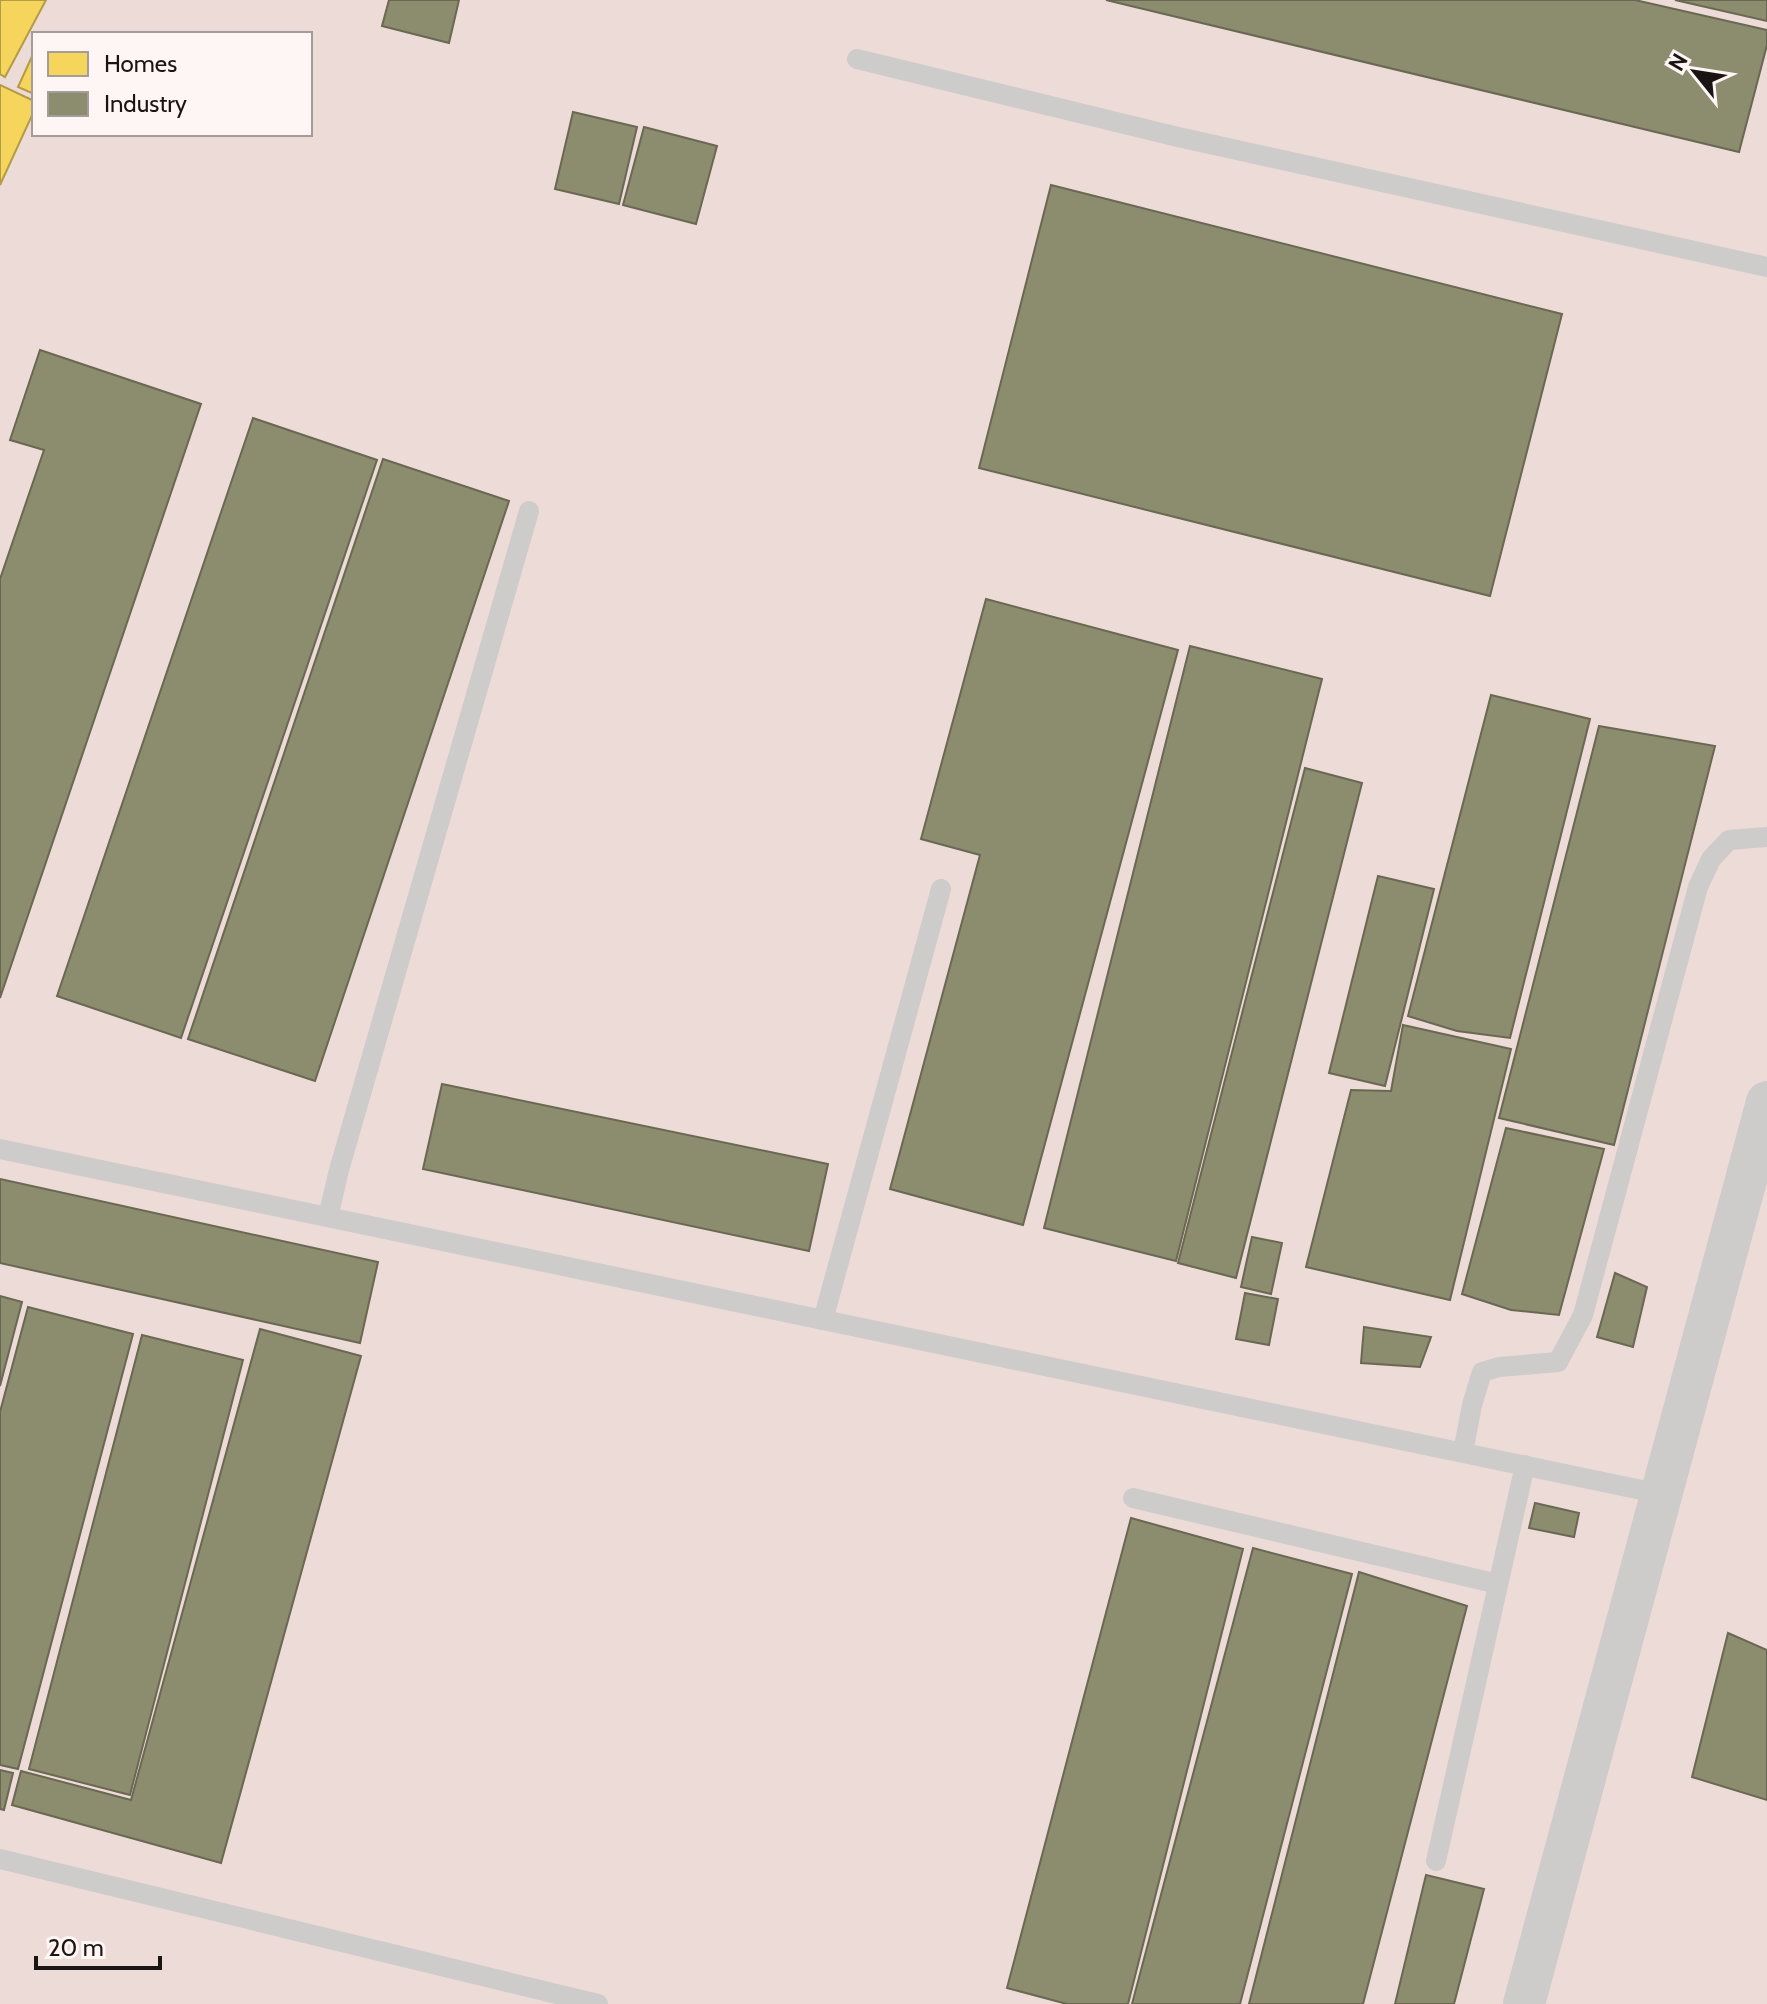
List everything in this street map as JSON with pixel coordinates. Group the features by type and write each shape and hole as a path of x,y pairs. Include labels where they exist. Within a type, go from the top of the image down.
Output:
{"street":[{"path":"1524,2004 1767,1102"}],"lane":[{"path":"857,59 1178,137 1767,267"},
{"path":"328,1217 529,511"},
{"path":"1463,1452 1482,1372 1499,1367 1558,1362 1583,1315 1698,887 1711,859 1729,840 1767,837"},
{"path":"823,1320 941,889"},
{"path":"0,1149 1661,1494"},
{"path":"1436,1861 1525,1465"},
{"path":"1133,1498 1498,1584"},
{"path":"0,1859 598,2004"}],"shaded area":[{"path":"0,0 1767,0 1767,2004 0,2004"}],"building: Homes":[{"path":"0,0 46,0 5,77 0,74"},
{"path":"32,56 32,93 18,87"},
{"path":"0,85 32,100 32,115 0,185"}],"building: Industry":[{"path":"389,0 459,0 449,43 382,26"},
{"path":"1106,0 1635,0 1767,30 1767,45 1739,152"},
{"path":"1675,0 1767,0 1767,21"},
{"path":"573,112 637,127 619,204 555,189"},
{"path":"644,127 717,146 696,224 623,205"},
{"path":"1051,185 1562,314 1490,596 979,468"},
{"path":"40,350 201,404 0,998 0,579 44,450 10,440"},
{"path":"253,418 377,460 181,1038 57,996"},
{"path":"383,459 509,501 315,1081 188,1039"},
{"path":"986,599 1178,650 1023,1225 890,1189 980,855 921,839"},
{"path":"1190,646 1322,679 1176,1261 1044,1228"},
{"path":"1491,695 1590,719 1510,1038 1457,1031 1408,1016"},
{"path":"1599,726 1715,746 1614,1145 1499,1118"},
{"path":"1305,768 1362,783 1236,1278 1178,1263"},
{"path":"1378,876 1434,889 1385,1086 1329,1073"},
{"path":"1403,1025 1511,1049 1450,1300 1306,1267 1351,1090 1391,1091"},
{"path":"442,1084 828,1164 809,1251 423,1169"},
{"path":"1506,1128 1604,1149 1559,1315 1511,1310 1462,1294"},
{"path":"0,1179 378,1262 360,1343 0,1263"},
{"path":"1252,1237 1282,1243 1271,1294 1241,1287"},
{"path":"1615,1273 1647,1287 1633,1347 1597,1337"},
{"path":"1245,1293 1278,1299 1269,1345 1236,1339"},
{"path":"0,1296 22,1302 0,1386"},
{"path":"28,1307 133,1334 18,1769 0,1765 0,1412"},
{"path":"1364,1327 1431,1337 1420,1367 1361,1363"},
{"path":"260,1329 361,1356 221,1863 12,1805 21,1771 131,1800"},
{"path":"142,1335 243,1360 130,1795 29,1769"},
{"path":"1535,1503 1579,1513 1574,1537 1529,1528"},
{"path":"1131,1518 1243,1549 1128,2004 1067,2004 1007,1988"},
{"path":"1253,1548 1352,1574 1240,2004 1132,2004"},
{"path":"1359,1572 1467,1606 1363,2004 1249,2004"},
{"path":"1728,1633 1767,1650 1767,1800 1692,1777"},
{"path":"0,1770 13,1773 4,1810 0,1809"},
{"path":"1426,1875 1484,1889 1454,2004 1395,2004"}]}
